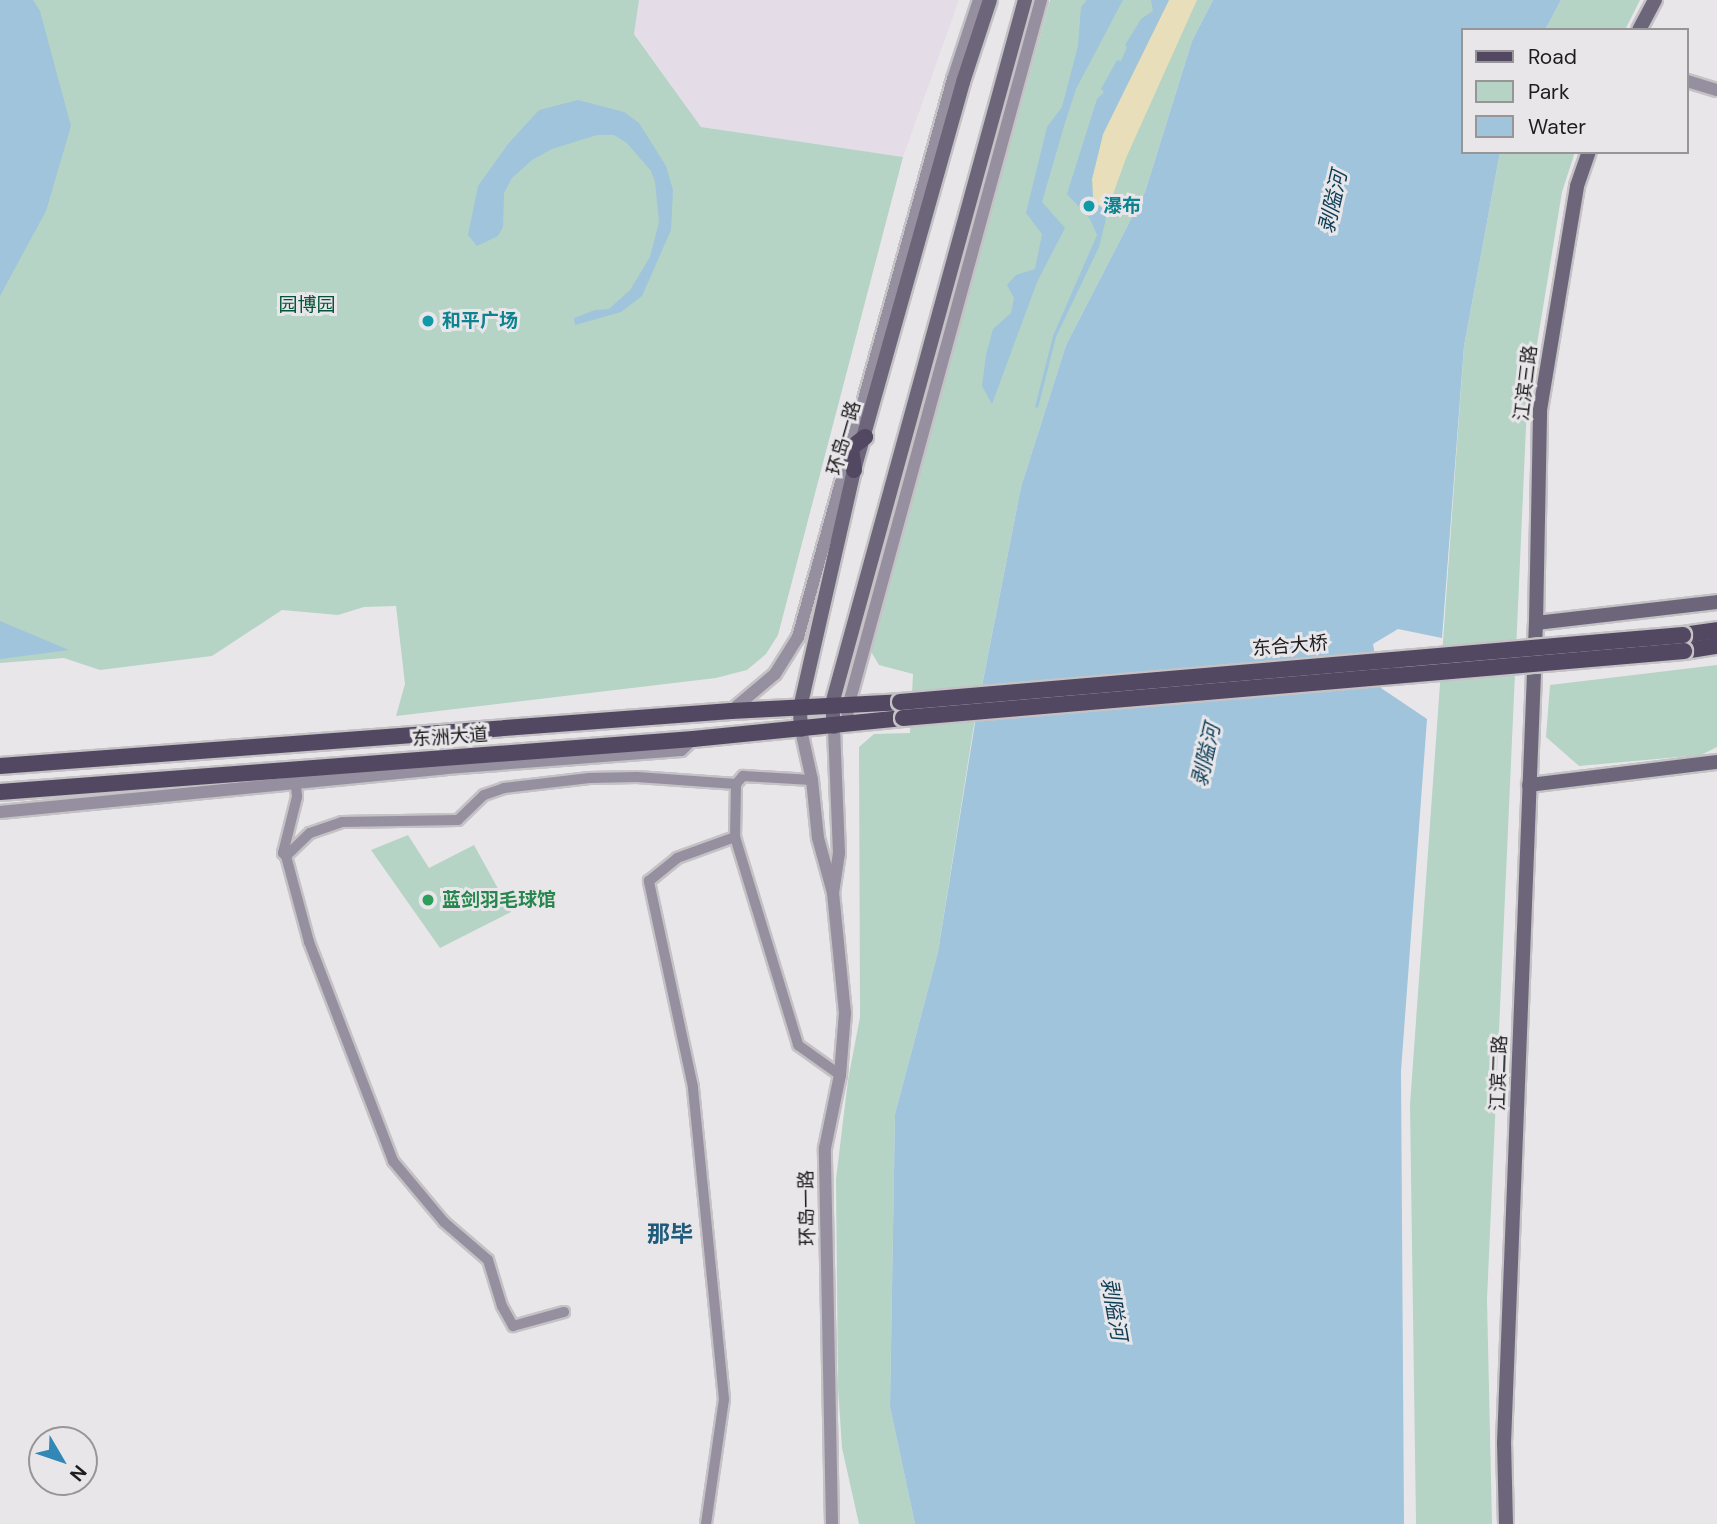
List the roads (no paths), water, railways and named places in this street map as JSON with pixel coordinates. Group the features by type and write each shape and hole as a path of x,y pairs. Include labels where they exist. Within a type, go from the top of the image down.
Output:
{"main road":[{"name":"环岛一路","path":"801,730 800,708 854,470 963,82 990,0"},
{"name":"环岛一路","path":"840,726 841,704 1025,0"},
{"path":"1640,28 1655,0"},
{"name":"江滨三路","path":"1536,623 1540,410 1577,186 1588,154"},
{"path":"854,470 851,448 865,438"},
{"path":"1536,623 1717,602"},
{"name":"江滨二路","path":"1506,1524 1504,1443 1536,623"},
{"path":"1683,643 1717,629"},
{"path":"1683,643 1717,646"},
{"name":"东合大桥","path":"902,710 1456,652 1683,643"},
{"name":"东洲大道","path":"0,766 841,704 902,710"},
{"name":"东洲大道","path":"0,792 295,777 840,726 902,710"},
{"path":"653,717 654,742"},
{"path":"1529,785 1717,762"}],"street":[{"path":"731,711 775,674 798,637 953,79 979,0"},
{"path":"841,704 1041,0"},
{"path":"1689,82 1717,90"},
{"name":"环岛一路","path":"833,893 839,853 840,726"},
{"name":"环岛一路","path":"801,730 812,780 818,838 833,893 845,1013 840,1075 825,1148 832,1524"},
{"path":"0,812 295,777 681,750 693,739"},
{"path":"812,780 743,776 736,784 735,837 798,1045 840,1075"},
{"path":"295,777 297,797 283,853 286,856 292,889 309,942 393,1161 444,1222 488,1259 502,1306 513,1326 564,1312"},
{"path":"286,856 310,833 342,822 458,820 484,795 504,788 589,778 636,777 736,784"},
{"path":"706,1524 724,1399 693,1087 649,881 677,858 735,837"}],"water":[{"path":"0,0 33,0 40,11 71,126 46,211 0,296"},
{"path":"1087,0 1123,0 1076,89 1064,126 1042,202 1065,228 1037,282 992,404 982,386 986,355 993,329 1011,313 1014,298 1007,285 1016,275 1035,269 1042,234 1026,213 1047,127 1062,107 1078,46 1081,7"},
{"name":"瀑布","path":"1151,0 1169,0 1103,134 1092,179 1093,201 1107,211 1105,223 1099,247 1056,337 1038,408 1035,407 1053,336 1097,235 1090,219 1067,194 1097,99 1104,92 1101,89 1117,60 1121,61 1127,47 1125,45 1141,19 1153,11"},
{"name":"剥隘河","path":"1213,0 1561,0 1546,28 1462,28 1462,154 1500,154 1464,346 1442,638 1398,629 1373,644 1381,688 1427,719 1401,1071 1404,1524 915,1524 890,1407 895,1114 938,952 977,711 1021,487 1066,345 1145,192 1192,41"},
{"path":"578,100 624,112 639,123 666,166 673,190 671,230 642,296 621,312 575,325 574,318 595,310 609,309 630,290 650,257 659,222 655,182 651,171 627,143 614,135 597,135 552,149 532,160 512,178 504,193 503,227 498,236 477,246 468,235 478,186 508,144 539,110"},
{"path":"0,621 38,637 69,650 0,659"}],"place":[{"name":"瀑布","path":"1089,206"},
{"name":"和平广场","path":"428,321"},
{"name":"蓝剑羽毛球馆","path":"428,900"}],"district":[{"name":"那毕","path":"670,1234"}],"park label":[{"name":"园博园","path":"307,305"}]}
